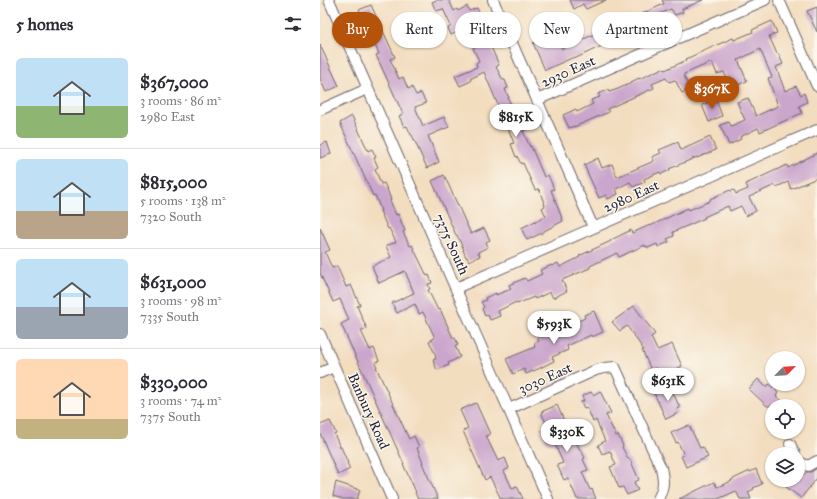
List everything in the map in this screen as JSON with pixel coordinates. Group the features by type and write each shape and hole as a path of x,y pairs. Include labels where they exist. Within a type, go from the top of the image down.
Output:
{"street":[{"name":"7375 South","path":"329,0 548,499"},
{"path":"493,0 593,227"},
{"name":"2930 East","path":"537,100 765,0"},
{"path":"779,0 817,86"},
{"path":"320,110 368,89"},
{"name":"2980 East","path":"456,288 817,130"},
{"name":"Banbury Road","path":"320,334 392,499"},
{"path":"320,373 334,367"},
{"name":"3030 East","path":"509,410 596,370 615,367 661,468 664,481 660,495"},
{"path":"805,465 808,466 817,461"}],"building":[{"path":"437,0 449,0 454,11 457,9 458,11 467,6 469,11 477,8 479,12 455,12 455,33 451,35 448,28 451,26 447,18 447,12 444,12 443,9 436,11 432,2"},
{"path":"570,0 606,0 586,9 583,4 574,9"},
{"path":"662,0 703,0 682,9 682,12 673,12 671,9 664,12 646,12 664,4"},
{"path":"371,5 374,12 360,12 359,10"},
{"path":"817,7 817,32 807,11"},
{"path":"772,21 777,33 769,36 783,64 776,67 785,91 796,86 801,95 804,93 807,102 799,106 802,113 760,132 758,128 740,137 741,139 729,145 720,125 729,122 731,126 745,120 737,102 748,98 756,116 778,106 768,78 772,77 760,49 738,60 747,81 731,88 724,72 717,74 712,62 684,74 690,89 682,93 675,80 669,82 666,78 652,84 654,88 607,109 609,112 569,128 563,115 576,109 577,112 593,104 591,100 600,97 598,94 608,90 609,92 618,89 663,68 665,70 733,38 734,40 753,32 752,30"},
{"path":"383,31 395,57 390,59 399,79 403,77 408,89 412,87 416,95 421,93 426,103 415,107 423,126 444,117 449,127 428,136 439,162 427,168 412,135 407,126 404,127 399,116 403,114 376,55 379,54 376,48 383,48"},
{"path":"592,35 592,48 597,48 545,70 535,48 584,48 584,39"},
{"path":"320,45 339,86 326,92 320,79"},
{"path":"473,48 491,48 499,65 496,67 503,80 505,80 508,88 505,89 515,114 517,113 525,130 523,131 544,177 548,175 554,189 551,190 563,221 527,240 521,228 546,216 542,208 545,206 539,189 535,190 523,163 521,164 517,156 516,157 511,144 514,143 484,72 470,79 471,81 460,86 455,76 477,67 476,63 479,61"},
{"path":"716,99 722,116 709,122 702,105"},
{"path":"352,116 368,151 372,149 376,157 374,158 378,167 375,169 381,184 384,183 387,189 396,215 398,214 405,231 403,232 410,246 412,245 427,276 429,275 432,283 428,284 430,289 428,290 438,310 440,309 453,338 455,338 458,345 455,346 460,357 448,363 449,365 437,370 433,360 436,359 436,356 429,341 435,338 423,312 419,314 415,304 397,313 392,303 414,293 405,271 379,283 372,266 391,257 386,246 396,242 389,228 388,229 375,195 373,196 340,123"},
{"path":"710,137 716,150 669,169 670,170 661,174 660,172 644,179 645,182 633,187 630,182 616,189 618,194 608,199 606,195 599,198 584,165 598,158 602,168 612,164 617,177 654,161 652,157 661,153 659,150 678,142 681,150"},
{"path":"327,142 331,154 320,158 320,145"},
{"path":"817,153 817,178 791,189 788,182 776,187 775,185 749,197 756,211 746,216 741,206 730,211 728,206 673,232 674,236 667,239 669,242 658,247 657,244 648,248 647,246 645,247 645,245 619,257 617,253 590,266 590,268 562,280 567,291 553,298 550,292 535,299 534,297 517,304 516,302 498,311 500,316 490,320 488,315 485,316 482,309 484,307 481,302 486,300 485,298 496,293 496,295 511,289 509,285 525,278 527,281 542,274 540,270 552,265 558,263 560,267 631,230 632,233 650,226 688,208 689,210 710,201 710,199 730,190 734,190 736,194 748,189 746,184 787,165 788,168"},
{"path":"444,175 471,234 484,228 490,240 486,242 488,247 478,252 480,256 469,261 432,181"},
{"path":"320,228 330,250 325,252 332,268 337,266 346,287 351,285 360,305 357,306 367,329 361,331 370,350 374,348 379,361 375,363 376,367 409,439 414,436 419,447 417,448 422,463 438,499 418,499 404,464 341,324 349,320 340,299 333,302 320,273"},
{"path":"634,306 655,334 651,337 657,350 672,344 682,366 676,369 678,372 661,380 656,368 651,370 642,350 644,350 627,326 620,331 612,322"},
{"path":"594,311 603,332 592,337 591,335 567,346 568,350 552,357 554,361 538,369 526,374 524,369 513,374 506,359 535,347 534,344 539,341 537,337 550,332 552,335 568,328 567,326 585,318 584,315"},
{"path":"758,379 765,386 765,391 776,391 778,393 776,396 780,399 765,399 765,404 749,389"},
{"path":"670,386 680,408 677,409 678,413 666,419 654,393"},
{"path":"600,391 611,413 606,415 616,436 618,435 623,446 622,447 628,459 630,459 639,480 634,482 638,490 627,495 623,487 619,488 610,467 616,465 610,451 602,454 598,445 605,441 596,420 593,422 587,407 584,408 581,402 584,401 582,396 591,392 593,395"},
{"path":"476,403 490,434 486,436 498,461 505,458 509,468 504,471 512,488 517,486 523,499 501,499 490,477 485,480 463,431 468,428 460,410"},
{"path":"557,405 573,441 575,440 585,458 583,459 588,470 582,472 596,499 577,499 568,478 564,480 557,465 563,463 554,442 548,444 542,430 548,427 541,412"},
{"path":"330,421 336,433 334,434 350,469 338,475 320,433 320,425"},
{"path":"689,425 700,448 703,447 708,457 686,467 681,456 684,455 678,442 676,443 671,433"},
{"path":"817,468 817,478 801,498 786,487 805,487 805,474"},
{"path":"756,469 762,484 748,492 751,499 740,499 736,491 718,499 679,499 714,482 717,487"},
{"path":"336,482 360,490 357,499 343,499 333,496"}]}
